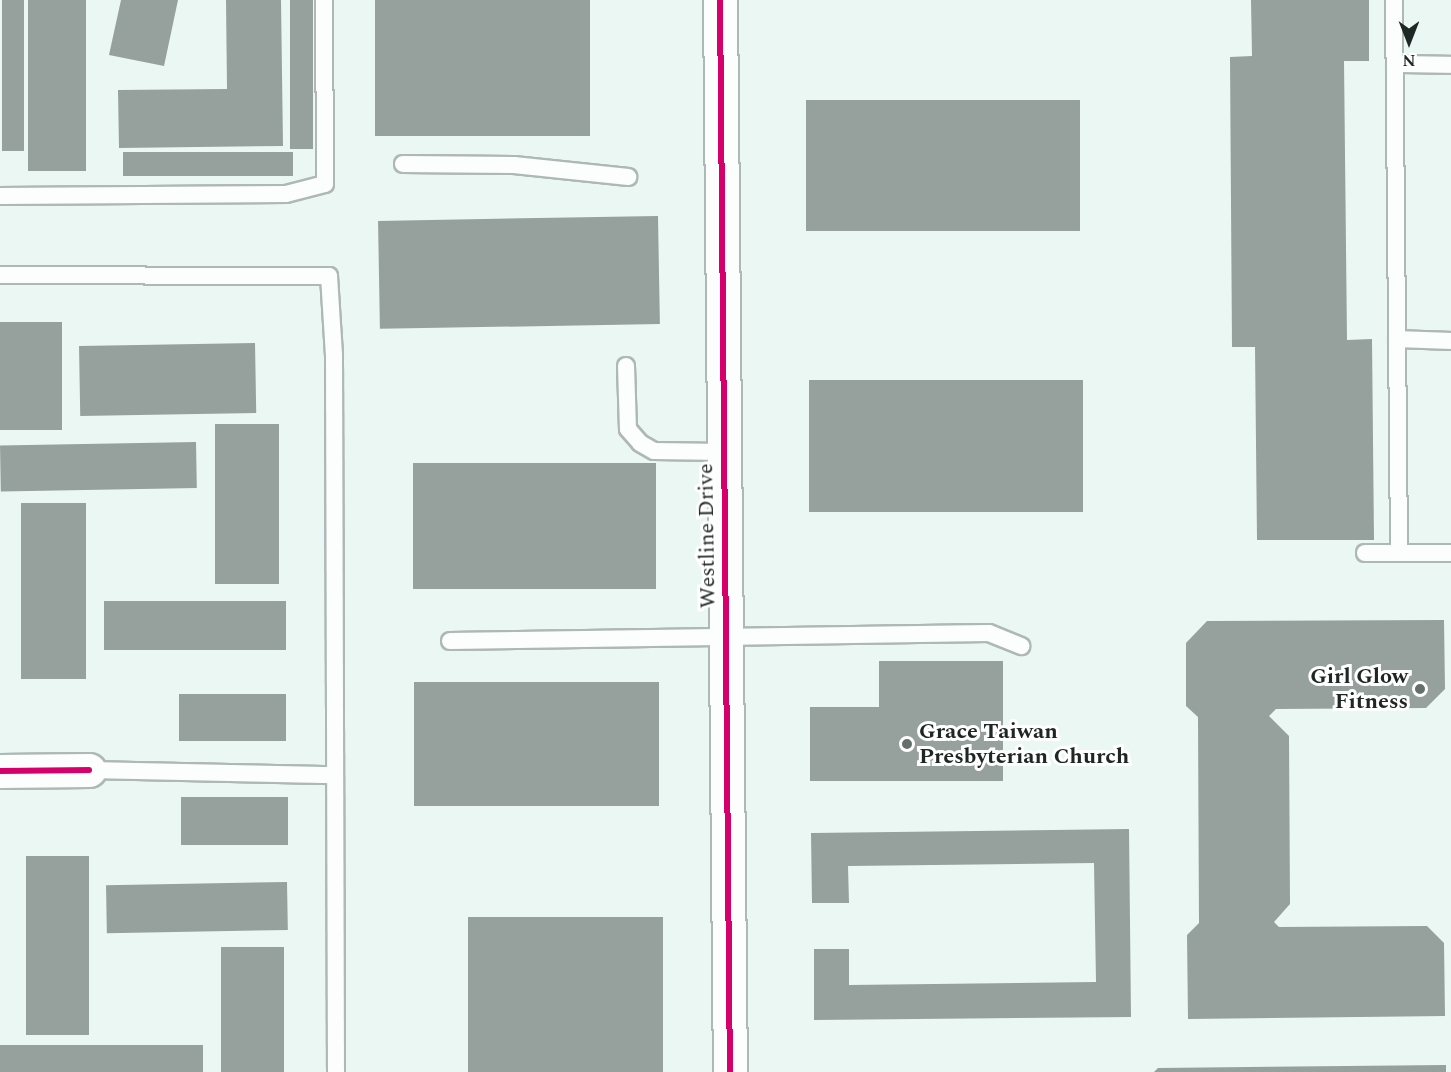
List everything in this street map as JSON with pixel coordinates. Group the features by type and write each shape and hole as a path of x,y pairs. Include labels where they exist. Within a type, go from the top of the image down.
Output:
{"street":[{"name":"Westline Drive","path":"720,0 730,1072"},
{"path":"0,771 89,770"}],"lane":[{"path":"0,196 286,194 325,184 324,0"},
{"path":"1394,0 1399,553"},
{"path":"1395,64 1451,65"},
{"path":"403,164 514,165 628,177"},
{"path":"0,275 329,276 336,1072"},
{"path":"1397,339 1451,341"},
{"path":"626,366 628,429 640,443 654,451 724,452"},
{"path":"1365,553 1451,553"},
{"path":"450,641 726,639 989,633 1021,646"},
{"path":"89,770 335,776"}],"building":[{"path":"2,0 24,0 24,151 2,151"},
{"path":"28,0 86,0 86,171 28,171"},
{"path":"121,0 178,0 164,66 109,55"},
{"path":"226,0 281,0 283,146 119,148 118,90 227,89"},
{"path":"290,0 313,0 313,149 290,149"},
{"path":"375,0 590,0 590,136 375,136"},
{"path":"1251,0 1369,0 1369,61 1344,61 1347,340 1372,339 1374,540 1257,540 1255,347 1232,347 1230,57 1252,56"},
{"path":"806,100 1080,100 1080,231 806,231"},
{"path":"123,152 293,152 293,176 123,176"},
{"path":"658,216 660,324 380,329 378,221"},
{"path":"0,322 62,322 62,430 0,430"},
{"path":"255,343 256,413 80,416 79,346"},
{"path":"809,380 1083,380 1083,512 809,512"},
{"path":"215,424 279,424 279,584 215,584"},
{"path":"196,442 197,488 1,491 0,445"},
{"path":"413,463 656,463 656,589 413,589"},
{"path":"21,503 86,503 86,679 21,679"},
{"path":"104,601 286,601 286,650 104,650"},
{"path":"1444,620 1445,689 1426,708 1276,709 1269,716 1289,736 1290,904 1274,922 1279,927 1427,926 1444,943 1445,1016 1188,1019 1187,935 1199,923 1198,717 1186,706 1186,643 1207,621"},
{"name":"Grace Taiwan Presbyterian Church","path":"879,661 1003,661 1003,781 810,781 810,707 879,707"},
{"path":"414,682 659,682 659,806 414,806"},
{"path":"179,694 286,694 286,741 179,741"},
{"path":"181,797 288,797 288,845 181,845"},
{"path":"1129,829 1131,1017 814,1020 814,949 849,949 849,985 1096,982 1094,863 848,866 849,903 812,903 811,833"},
{"path":"26,856 89,856 89,1035 26,1035"},
{"path":"287,882 288,930 107,933 106,885"},
{"path":"468,917 663,917 663,1072 468,1072"},
{"path":"221,947 284,947 284,1072 221,1072"},
{"path":"0,1045 203,1045 203,1072 0,1072"},
{"path":"1446,1065 1446,1072 1154,1072 1158,1068"}],"cycle path":[{"path":"720,0 730,1072"},
{"path":"0,771 89,770"}],"place":[{"name":"Girl Glow Fitness","path":"1420,689"},
{"name":"Grace Taiwan Presbyterian Church","path":"907,744"}]}
